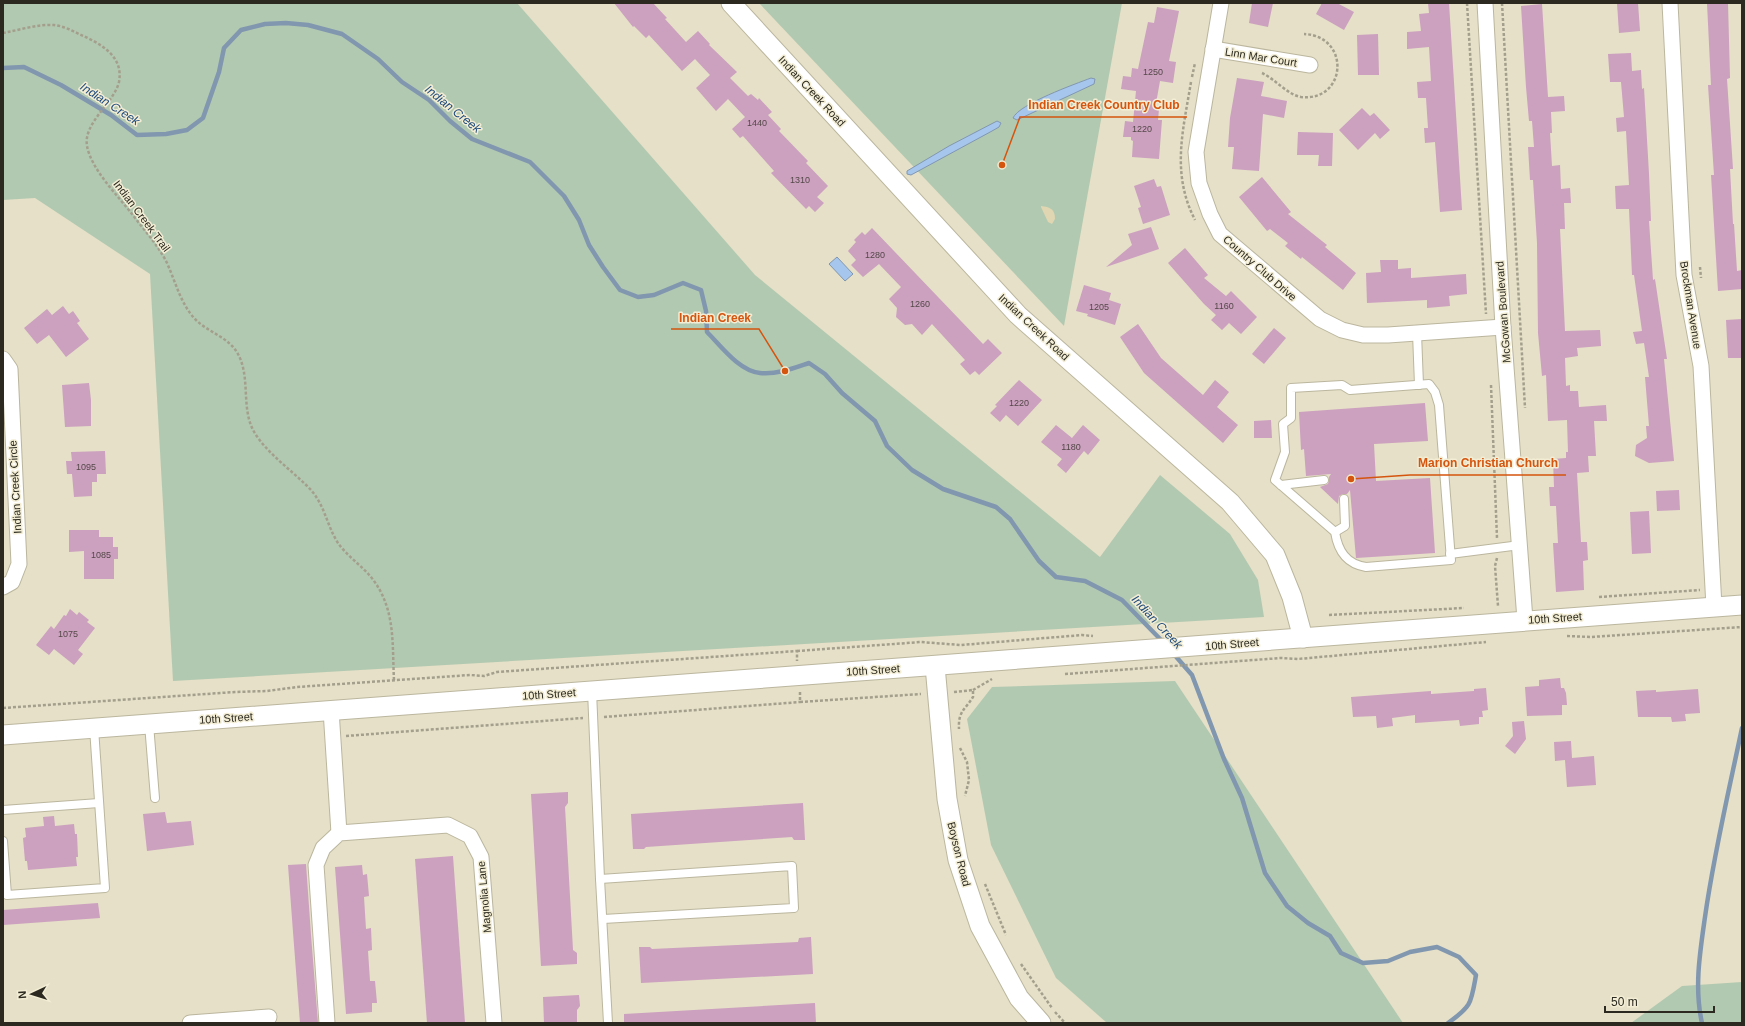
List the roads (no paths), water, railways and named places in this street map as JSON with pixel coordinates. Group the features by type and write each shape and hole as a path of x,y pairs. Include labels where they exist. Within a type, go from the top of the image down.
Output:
{"street":[{"name":"Indian Creek Road","path":"731,3 1018,315 1230,502 1275,555 1292,597 1303,638"},
{"name":"Country Club Drive","path":"1221,3 1196,152 1199,183 1210,214 1220,234 1320,319 1342,330 1363,335 1503,327"},
{"name":"McGowan Boulevard","path":"1485,3 1503,327 1526,620"},
{"name":"Brockman Avenue","path":"1670,3 1684,275 1701,366 1714,607"},
{"name":"Linn Mar Court","path":"1213,49 1310,65"},
{"name":"Indian Creek Circle","path":"3,359 10,369 19,564 12,582 3,587"},
{"name":"10th Street","path":"3,735 1742,605"},
{"name":"Boyson Road","path":"935,666 947,799 958,860 980,926 1019,998 1041,1023"},
{"path":"327,1023 316,865 323,848 339,833 331,710"},
{"name":"Magnolia Lane","path":"339,833 448,825 470,836 481,857 494,1023"},
{"path":"190,1023 269,1017"}],"lane":[{"path":"1417,333 1419,385"},
{"path":"1429,384 1435,392 1439,405 1451,560 1366,567 1357,566 1341,553 1335,532 1275,480 1285,452 1283,424 1291,418 1290,388 1342,385 1350,390 1419,385 1429,384"},
{"path":"1281,485 1324,480"},
{"path":"1335,532 1345,526 1344,499"},
{"path":"1450,554 1520,545"},
{"path":"592,691 608,1023"},
{"path":"149,724 155,798"},
{"path":"3,841 7,896 105,888 94,728"},
{"path":"3,810 98,803"},
{"path":"600,879 792,866 794,908 603,919"}],"water":[{"path":"1091,78 1095,79 1094,84 1017,120 1013,118 1025,107 1036,101"},
{"path":"997,121 1001,123 999,127 911,175 907,174 907,171 949,146"},
{"path":"837,257 853,274 845,281 829,264"}],"waterway":[{"name":"Indian Creek","path":"3,68 24,67 61,85 111,115 137,135 166,134 187,130 203,118 219,72 224,48 241,30 265,24 286,23 308,25 342,34 378,59 402,82 429,100 450,121 472,139 530,162 564,196 579,220 589,245 620,290 638,297 654,295 683,283 701,290 706,311 707,332 724,351 738,363 745,368 760,373 785,371 809,363 825,374 842,393 875,421 887,446 912,470 943,489 996,507 1010,519 1039,561 1056,577 1085,581 1122,600 1163,642"},
{"name":"Indian Creek","path":"1172,652 1192,675 1224,759 1242,798 1265,873 1287,906 1308,923 1330,936 1341,953 1363,963 1388,961 1410,952 1437,947 1459,957 1476,975 1473,992 1469,1003 1462,1012 1448,1023"},
{"path":"1702,1023 1698,997 1701,943 1717,845 1742,728"}],"place":[{"name":"Indian Creek Country Club","path":"1002,165"},
{"name":"Indian Creek","path":"785,371"},
{"name":"Marion Christian Church","path":"1351,479"}]}
